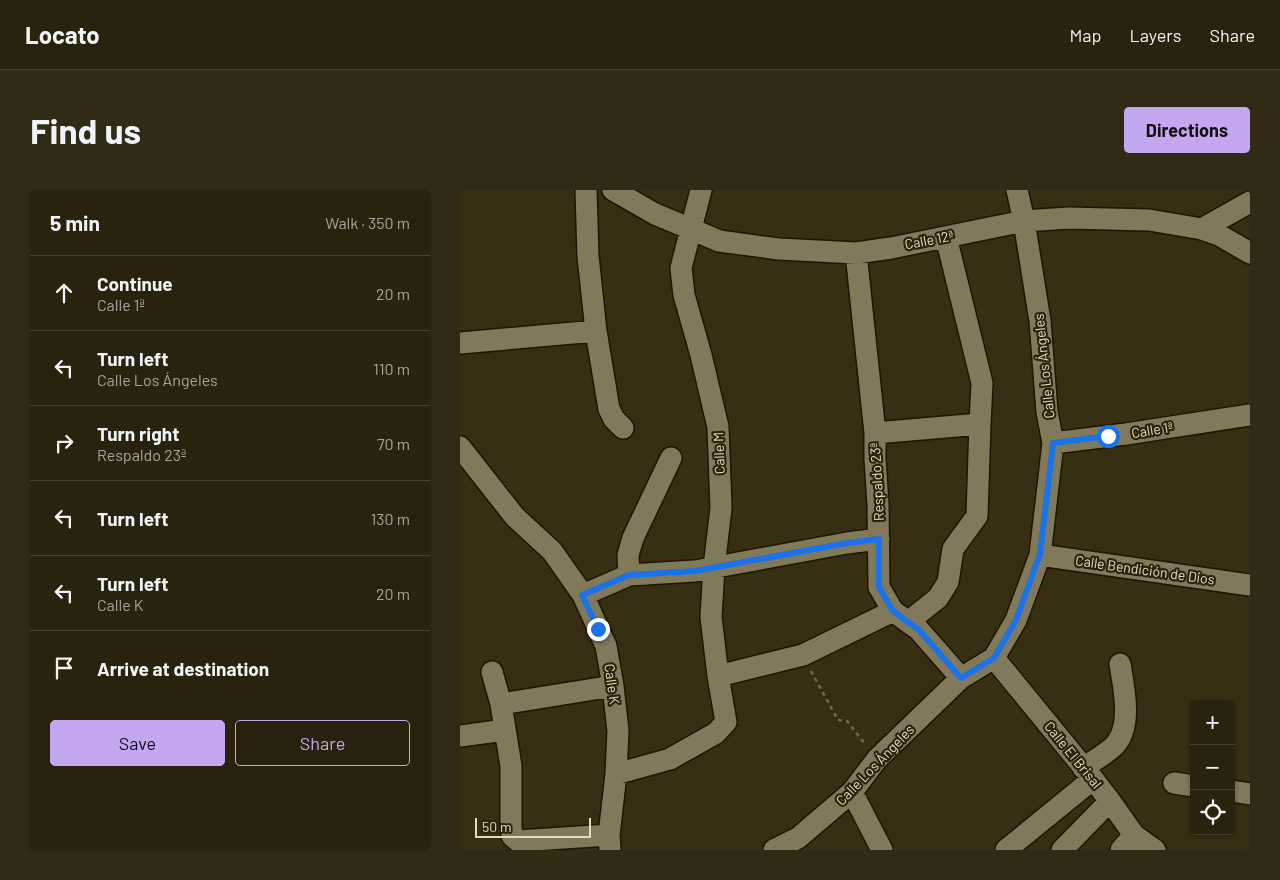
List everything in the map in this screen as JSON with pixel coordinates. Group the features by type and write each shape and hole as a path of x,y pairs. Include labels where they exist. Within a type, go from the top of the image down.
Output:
{"street":[{"path":"586,190 588,256 596,331 608,409 623,428"},
{"name":"Calle 12ª","path":"613,190 655,214 718,241 779,249 856,253 1024,221 1069,218 1149,220 1202,228 1219,235 1250,253"},
{"name":"Calle M","path":"616,774 670,759 716,733 726,722 710,617 721,508 718,428 701,355 684,295 681,268 701,190"},
{"name":"Calle Los Ángeles","path":"774,850 798,838 852,792 877,759 961,678 994,658 1016,620 1040,554 1053,443 1047,412 1040,321 1024,221 1017,190"},
{"path":"1202,228 1250,202"},
{"path":"718,676 803,655 900,617 938,598 948,582 952,549 977,516 982,383 946,237"},
{"name":"Respaldo 23ª","path":"856,253 875,432 879,587 900,617 919,630 961,678"},
{"path":"460,343 596,331"},
{"name":"Calle 1ª","path":"1053,443 1250,415"},
{"path":"875,432 980,424"},
{"name":"Calle K","path":"460,447 515,517 552,551 582,595 606,646 618,731 610,843"},
{"path":"629,575 628,555 633,538 671,458"},
{"path":"582,595 629,575 695,571 847,543 879,539"},
{"name":"Calle Bendición de Dios","path":"1040,554 1250,586"},
{"name":"Calle El Brisal","path":"994,658 1110,801 1128,843 1155,850"},
{"path":"1006,850 1088,773 1114,746 1123,732 1126,713 1120,664"},
{"path":"492,672 501,704 511,766 512,836 518,841 610,843"},
{"path":"501,704 613,686"},
{"path":"460,736 506,730"},
{"path":"852,792 882,850"},
{"path":"1235,792 1250,794"},
{"path":"1062,850 1110,801"}],"path":[{"path":"803,655 838,720 847,721 877,759"}],"route":[{"path":"598,629 582,595 629,575 695,571 847,543 879,539 879,587 893,611 919,630 961,678 994,658 1016,620 1040,554 1053,443 1108,436"}]}
